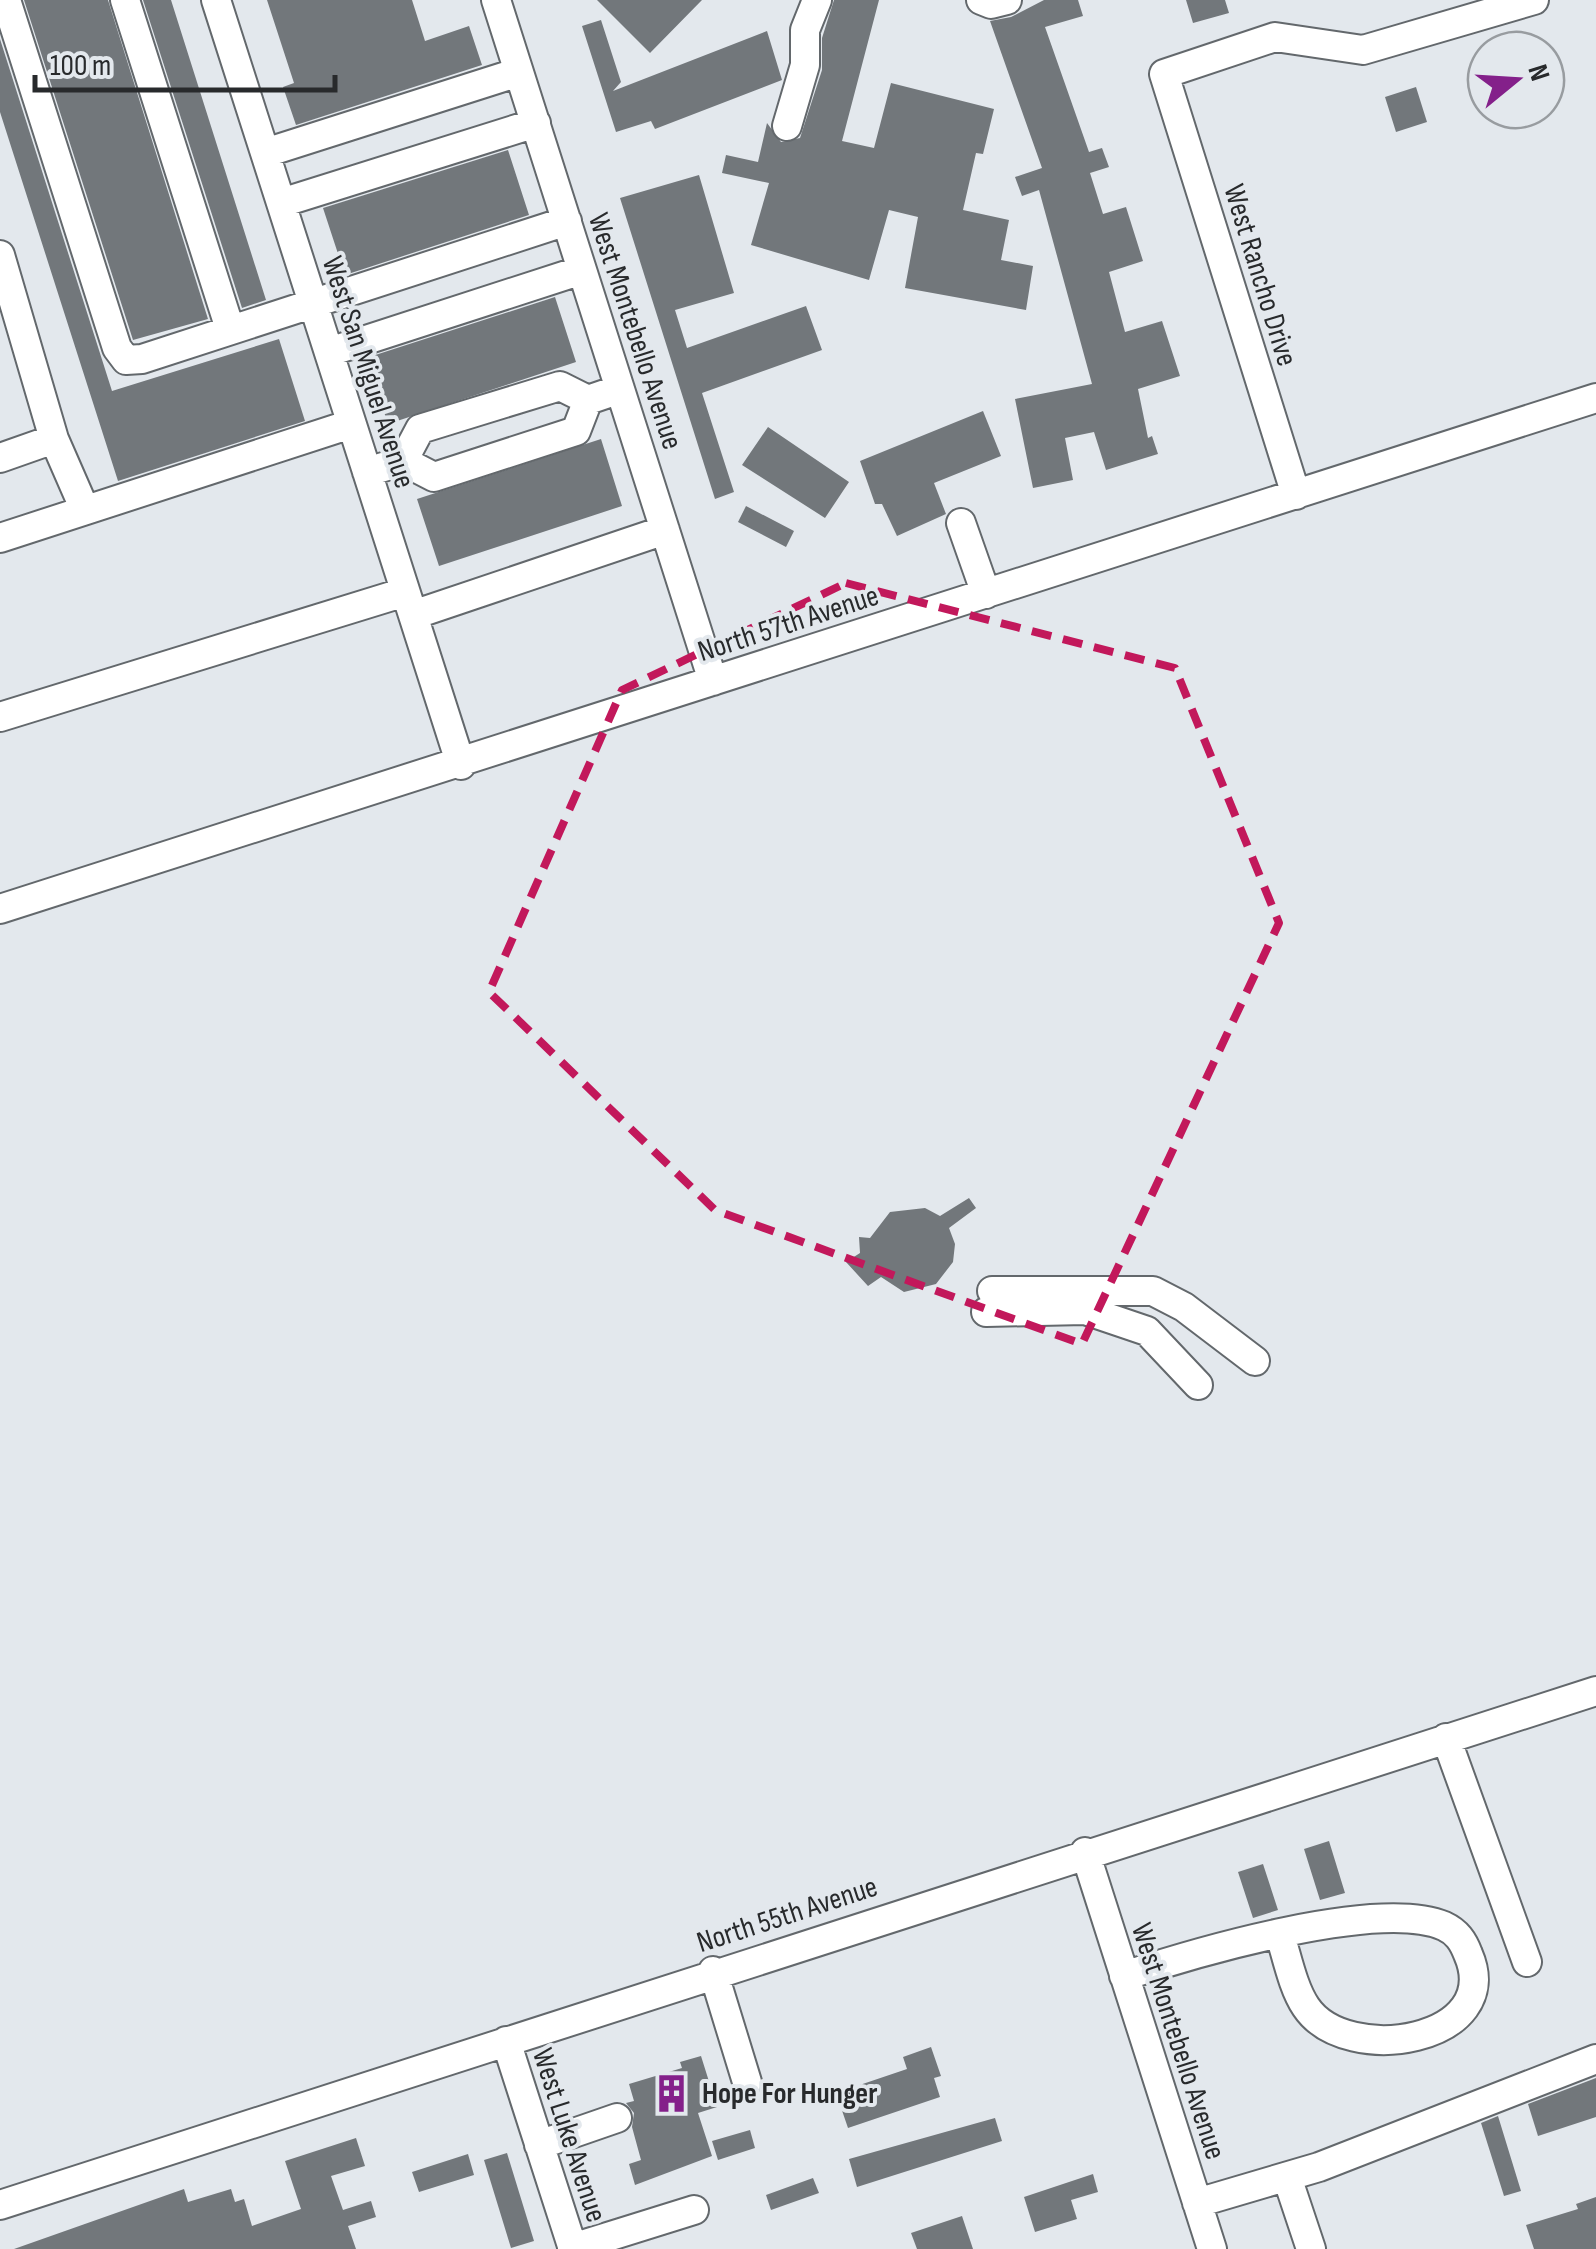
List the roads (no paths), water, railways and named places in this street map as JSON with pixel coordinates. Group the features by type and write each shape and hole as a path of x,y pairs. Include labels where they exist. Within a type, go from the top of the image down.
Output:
{"street":[{"path":"6,0 117,348 126,360 142,359 312,301 567,222"},
{"path":"125,0 230,329"},
{"name":"West San Miguel Avenue","path":"216,0 460,765"},
{"name":"West Montebello Avenue","path":"496,0 713,681"},
{"path":"787,126 805,65 806,30 817,0"},
{"path":"981,0 991,4 1007,0"},
{"name":"West Rancho Drive","path":"1296,496 1164,74 1276,37 1363,50 1534,0"},
{"path":"266,154 519,72"},
{"path":"281,203 536,123"},
{"path":"0,255 54,439 86,510"},
{"path":"329,352 582,270"},
{"path":"403,462 420,429 560,386 588,400 620,389"},
{"name":"North 57th Avenue","path":"0,909 460,765 1596,398"},
{"path":"367,472 403,462 434,477 576,431 588,400"},
{"path":"0,538 352,424"},
{"path":"0,458 54,439"},
{"path":"960,523 986,594"},
{"path":"0,718 666,530"},
{"path":"1198,1384 1146,1331 1085,1310 989,1302 1153,1290 1184,1308 1254,1361"},
{"name":"North 55th Avenue","path":"0,2205 1085,1852 1596,1691"},
{"path":"1446,1738 1527,1962"},
{"name":"West Montebello Avenue","path":"1085,1852 1212,2249"},
{"path":"1124,1976 1187,1955 1280,1935 1396,1918 1447,1927 1462,1939 1472,1962 1474,1988 1466,2010 1443,2027 1388,2042 1347,2037 1306,2008 1280,1935"},
{"path":"713,1972 747,2082"},
{"name":"West Luke Avenue","path":"506,2041 572,2249"},
{"path":"1197,2203 1287,2177 1462,2115 1596,2059"},
{"path":"539,2145 617,2118"},
{"path":"1287,2177 1310,2249"},
{"path":"572,2249 694,2210"}],"place":[{"name":"Hope For Hunger","path":"672,2093"}]}
